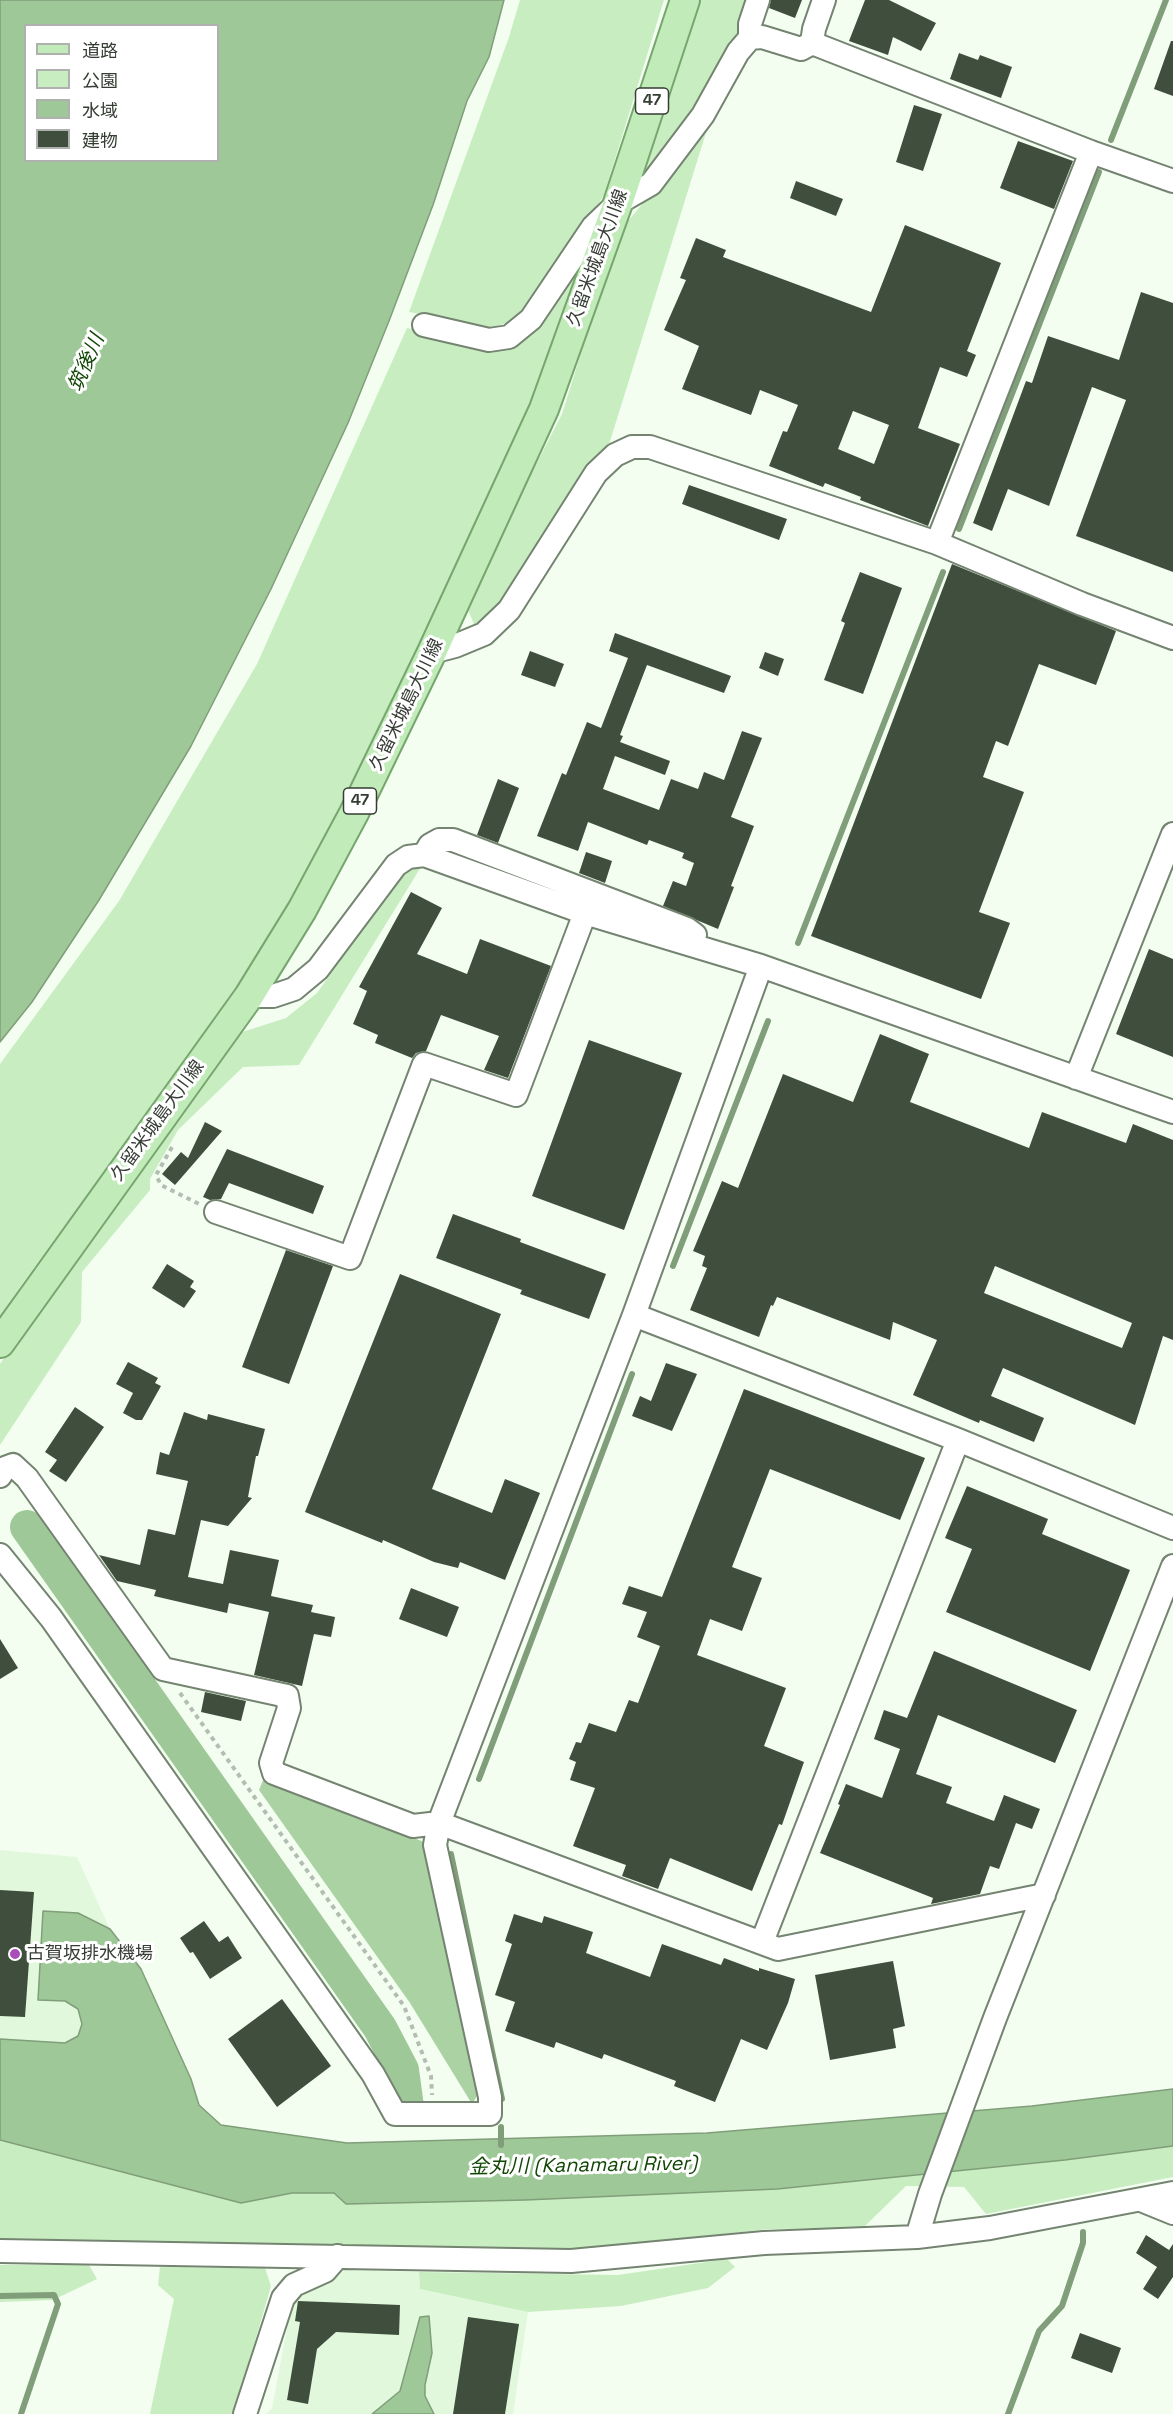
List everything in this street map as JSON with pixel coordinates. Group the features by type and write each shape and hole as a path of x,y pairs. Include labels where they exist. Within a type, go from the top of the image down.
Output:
{"main road":[{"name":"久留米城島大川線","path":"0,1343 249,996 302,910 354,813 432,652 544,409 618,203 685,0"}],"street":[{"path":"424,326 489,340 509,337 531,319 593,227 618,203 651,184 703,116 738,52 750,38 750,24 758,0"},
{"path":"812,43 814,29 824,0"},
{"path":"750,38 762,37 801,49 812,43 1091,152 1173,181"},
{"path":"937,543 1091,152"},
{"path":"432,652 455,646 484,634 509,610 596,473 615,454 632,447 650,447 937,543 1082,604 1173,638"},
{"path":"1076,1078 1173,834"},
{"path":"424,855 430,845 439,840 453,840 687,929 697,936 703,948"},
{"path":"249,996 273,996 294,989 318,969 396,865 408,857 424,855 585,913 762,966 1173,1112"},
{"path":"216,1212 350,1258 424,1064 516,1095 585,913"},
{"path":"0,1555 51,1618 373,2074 395,2114 490,2114 490,2097 435,1845 439,1823 634,1315 762,966"},
{"path":"634,1315 958,1440 1173,1528"},
{"path":"762,1942 958,1440"},
{"path":"0,1476 5,1468 13,1465 27,1478 163,1669 287,1696 289,1708 271,1763 274,1773 413,1826 439,1823 778,1949 1044,1895"},
{"path":"917,2237 930,2194 995,2018 1173,1566"},
{"path":"0,2251 571,2261 764,2243 917,2237 990,2228 1173,2193"},
{"path":"1141,2200 1173,2212"},
{"path":"244,2414 283,2298 294,2284 325,2271 338,2256"}],"path":[{"path":"173,1145 156,1175 161,1185 216,1212"},
{"path":"163,1669 404,2006 431,2076 434,2114"}],"shaded area":[{"path":"264,1778 424,1842 482,2088 472,2104 410,2003 259,1790"},
{"path":"0,1850 77,1857 110,1929 78,1913 43,1911 38,2000 65,2001 78,2009 82,2024 78,2036 65,2043 0,2039"},
{"path":"346,2270 419,2272 420,2289 528,2312 513,2414 266,2414 272,2408 293,2296"}],"green space":[{"path":"520,0 664,0 604,195 524,317 491,328 409,312 509,37"},
{"path":"700,0 747,0 736,40 694,113 653,174 638,173"},
{"path":"709,123 607,451 485,622 474,624 465,603 562,414 619,232"},
{"path":"582,260 531,411 343,810 256,965 0,1317 0,1064 119,901 257,664 407,328 487,349"},
{"path":"421,867 299,1065 243,1067 178,1130 150,1179 150,1190 82,1272 81,1322 0,1445 0,1364 61,1275 236,1034 286,1018 317,993 403,871"},
{"path":"0,2140 241,2203 292,2193 334,2193 346,2204 525,2200 777,2189 1065,2160 1173,2146 1173,2177 986,2214 964,2187 906,2186 863,2228 769,2229 573,2251 0,2239"},
{"path":"727,2259 735,2267 708,2288 621,2306 528,2312 420,2289 419,2272 618,2275"},
{"path":"0,2265 89,2265 97,2279 53,2300 0,2302"},
{"path":"160,2267 265,2268 271,2286 234,2414 150,2414 174,2299 158,2285"}],"water":[{"name":"筑後川","path":"0,0 504,0 489,57 467,101 433,205 389,321 348,423 271,589 191,746 99,900 32,1002 0,1042"},
{"name":"金丸川 (Kanamaru River)","path":"43,1911 78,1913 110,1929 141,1969 191,2079 199,2105 221,2125 347,2143 707,2133 1032,2106 1173,2089 1173,2146 1065,2160 777,2189 525,2200 346,2204 334,2193 292,2193 241,2203 0,2140 0,2039 65,2043 78,2036 82,2024 78,2009 65,2001 38,2000"},
{"path":"429,2316 432,2353 425,2396 434,2414 372,2414 400,2391 420,2317"}],"building":[{"path":"771,0 802,0 795,18 769,8"},
{"path":"865,0 889,0 936,23 921,51 893,37 888,55 849,41"},
{"path":"1171,41 1173,41 1173,96 1154,89"},
{"path":"959,53 978,60 980,55 1012,67 1001,98 950,79"},
{"path":"914,105 942,114 923,171 896,162"},
{"path":"1018,141 1073,161 1054,209 1000,188"},
{"path":"796,181 843,199 836,216 790,198"},
{"path":"905,225 1001,263 967,351 976,355 967,377 940,367 918,428 960,444 928,526 860,500 861,497 825,483 823,487 769,466 783,431 787,432 798,405 760,390 751,415 682,389 699,346 664,330 686,280 680,278 696,238 726,250 723,257 871,312","holes":["853,411 889,425 874,464 838,449"]},
{"path":"1141,292 1173,303 1173,572 1076,536 1126,400 1092,387 1049,506 1008,489 992,531 973,523 1026,381 1032,383 1048,336 1119,360"},
{"path":"689,485 787,519 779,540 682,504"},
{"path":"952,564 1116,631 1096,685 1039,664 1008,746 996,741 983,777 1024,792 979,912 1010,923 981,999 811,936"},
{"path":"860,572 902,588 863,694 824,680 845,623 841,621"},
{"path":"615,633 731,676 724,693 647,665 620,735 623,736 620,742 670,761 665,775 615,756 603,789 659,810 671,779 698,789 704,772 724,780 742,731 762,738 731,817 754,826 731,886 734,887 718,929 663,906 673,881 686,886 694,863 682,858 684,853 649,840 647,845 588,822 578,851 537,836 562,773 566,775 587,722 601,728 628,658 609,651"},
{"path":"530,651 564,664 555,687 521,675"},
{"path":"765,652 784,659 778,676 759,668"},
{"path":"498,779 519,788 498,843 477,835"},
{"path":"586,852 612,861 605,883 579,873"},
{"path":"411,892 442,908 417,954 467,974 480,939 551,966 508,1078 484,1070 499,1036 441,1015 426,1051 416,1053 412,1058 375,1043 378,1035 353,1024 367,991 359,987"},
{"path":"1149,949 1173,959 1173,1057 1116,1034"},
{"path":"880,1034 929,1054 910,1102 1029,1148 1042,1112 1126,1143 1133,1124 1173,1140 1173,1340 1163,1336 1135,1425 1003,1368 991,1396 1044,1418 1034,1442 980,1420 979,1423 913,1395 937,1340 893,1322 890,1340 777,1297 773,1306 771,1305 759,1337 690,1310 707,1268 702,1266 705,1256 693,1251 722,1181 738,1188 783,1074 853,1102","holes":["995,1266 1132,1323 1122,1348 984,1293"]},
{"path":"589,1040 682,1073 624,1230 532,1196"},
{"path":"205,1122 222,1131 175,1185 162,1174 181,1152 188,1158"},
{"path":"227,1149 324,1186 313,1214 229,1183 221,1199 210,1200 203,1197"},
{"path":"453,1214 606,1274 589,1319 520,1294 522,1290 436,1258"},
{"path":"286,1250 333,1266 289,1384 242,1367"},
{"path":"167,1264 194,1281 190,1287 196,1291 184,1308 152,1288"},
{"path":"400,1274 501,1314 432,1489 492,1513 505,1479 540,1493 505,1580 460,1562 458,1568 434,1562 383,1540 382,1543 305,1512"},
{"path":"128,1362 158,1378 155,1383 161,1386 142,1420 136,1420 123,1413 133,1393 116,1384"},
{"path":"666,1363 697,1374 672,1431 632,1416 640,1396 651,1401"},
{"path":"744,1389 925,1458 900,1520 770,1469 732,1567 762,1578 742,1631 710,1619 697,1655 786,1688 764,1746 804,1762 782,1825 779,1824 752,1891 670,1858 658,1889 622,1876 626,1865 573,1846 595,1788 570,1780 576,1762 569,1759 576,1742 581,1743 589,1723 616,1732 629,1700 638,1703 660,1646 637,1637 647,1612 622,1604 629,1586 662,1597"},
{"path":"75,1407 104,1427 66,1482 49,1471 57,1460 45,1452"},
{"path":"184,1412 207,1420 208,1414 265,1429 258,1456 256,1456 248,1497 252,1498 228,1526 201,1520 188,1577 223,1584 230,1550 279,1560 271,1596 313,1605 311,1612 335,1617 331,1637 314,1634 302,1686 254,1675 269,1612 229,1603 227,1613 154,1596 156,1590 117,1581 99,1555 140,1565 148,1529 175,1535 188,1481 156,1474 160,1452 169,1455"},
{"path":"967,1486 1048,1519 1042,1534 1130,1570 1090,1671 946,1612 972,1549 945,1538"},
{"path":"411,1588 459,1607 447,1637 399,1619"},
{"path":"0,1639 18,1668 0,1679"},
{"path":"934,1651 1077,1710 1055,1763 938,1715 916,1774 952,1787 946,1803 994,1821 1004,1795 1040,1809 1032,1829 1016,1823 999,1869 990,1866 980,1894 931,1904 933,1898 820,1853 846,1784 882,1798 900,1749 874,1739 884,1710 907,1718"},
{"path":"205,1692 246,1701 241,1721 201,1712"},
{"name":"古賀坂排水機場","path":"0,1890 34,1892 25,2017 0,2016"},
{"path":"514,1914 542,1923 544,1916 593,1932 586,1953 650,1977 662,1944 721,1965 724,1958 759,1971 759,1968 795,1979 788,2003 767,2050 741,2039 715,2102 674,2086 676,2081 604,2054 602,2059 556,2042 554,2048 505,2031 515,2002 495,1995 512,1944 505,1941"},
{"path":"204,1921 219,1942 228,1936 242,1958 210,1979 193,1952 190,1953 180,1938"},
{"path":"893,1961 905,2026 893,2029 896,2048 830,2060 815,1975"},
{"path":"282,1999 331,2066 277,2107 228,2039"},
{"path":"1146,2235 1169,2250 1173,2244 1173,2277 1158,2299 1143,2289 1157,2267 1136,2253"},
{"path":"298,2301 400,2305 399,2335 336,2332 317,2349 308,2404 287,2400 300,2322 295,2321"},
{"path":"468,2317 519,2324 505,2414 453,2414"},
{"path":"1080,2333 1121,2348 1112,2373 1071,2358"}],"waterway":[{"path":"1111,140 1166,0"},
{"path":"959,529 1099,172"},
{"path":"798,943 943,572"},
{"path":"673,1266 768,1021"},
{"path":"479,1779 632,1374"},
{"path":"27,1527 380,2028 402,2070 407,2107"},
{"path":"451,1854 502,2099"},
{"path":"501,2127 501,2145"},
{"path":"1008,2414 1039,2331 1062,2306 1083,2243 1083,2232"},
{"path":"0,2296 54,2295 58,2304 21,2414"}],"place":[{"name":"古賀坂排水機場","path":"15,1954"}]}
